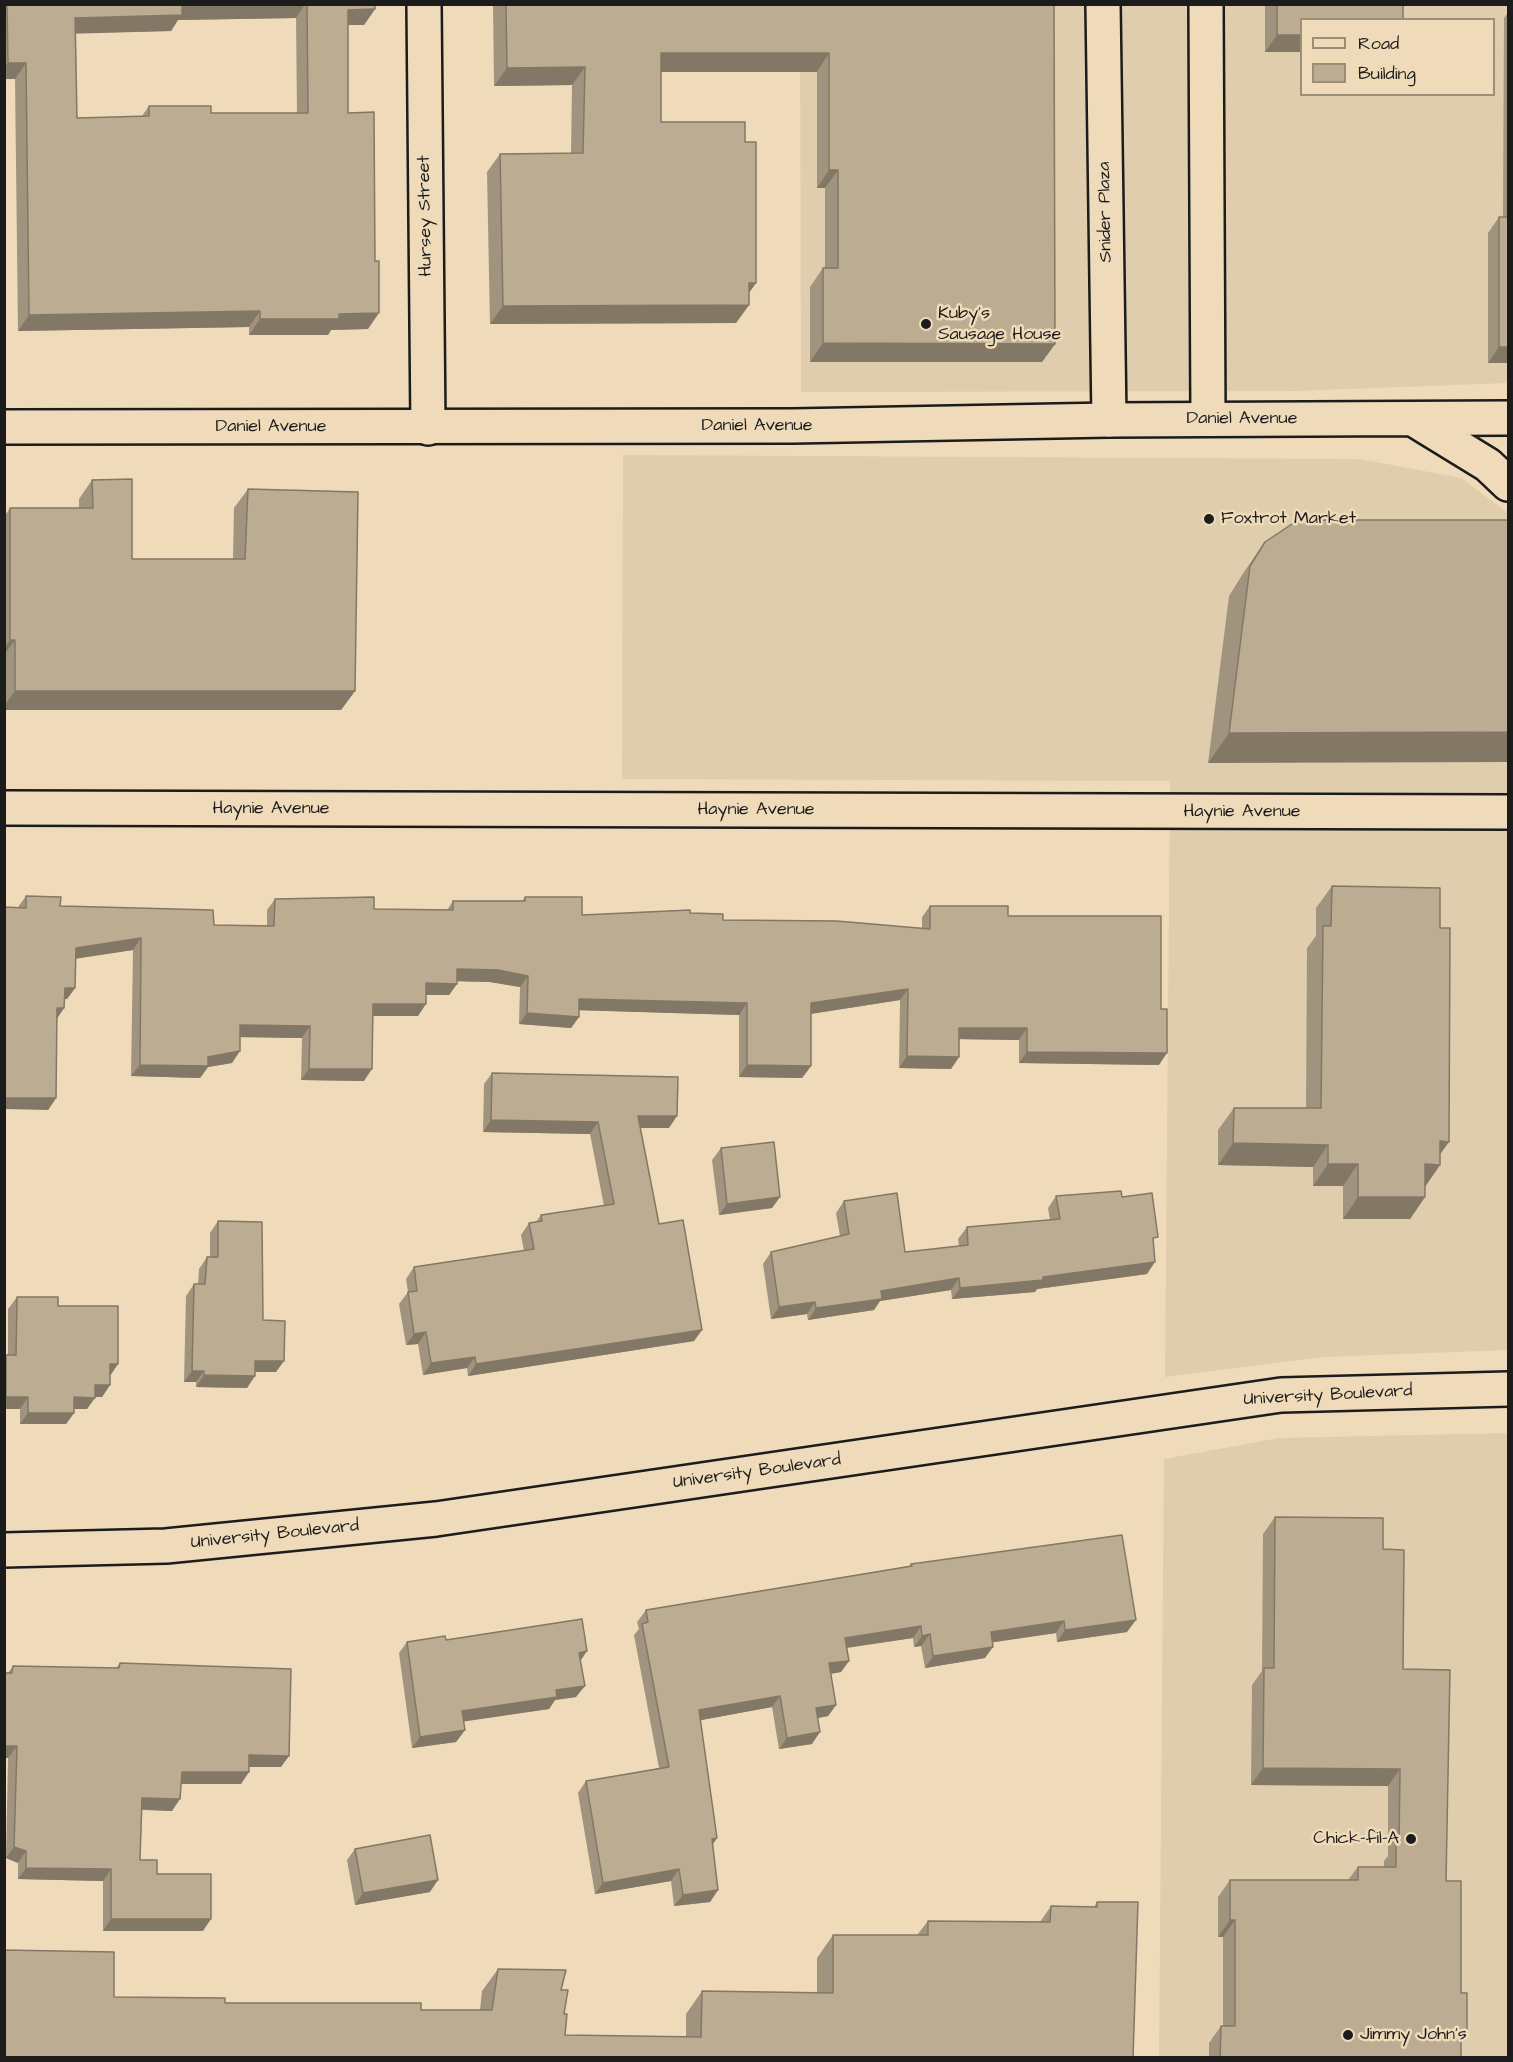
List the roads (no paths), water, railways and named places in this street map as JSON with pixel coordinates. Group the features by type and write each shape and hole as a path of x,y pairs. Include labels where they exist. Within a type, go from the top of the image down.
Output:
{"street":[{"name":"Hursey Street","path":"424,4 428,428"},
{"name":"Snider Plaza","path":"1103,4 1109,420"},
{"path":"1206,4 1208,419"},
{"name":"Daniel Avenue","path":"4,427 793,426 1109,420 1509,418"},
{"path":"1413,419 1488,465 1509,484"},
{"name":"Haynie Avenue","path":"4,808 1509,812"},
{"name":"University Boulevard","path":"4,1550 165,1546 436,1519 1281,1395 1509,1389"}],"place":[{"name":"Kuby's Sausage House","path":"926,324"},
{"name":"Foxtrot Market","path":"1209,519"},
{"name":"Chick-fil-A","path":"1411,1839"},
{"name":"Jimmy John's","path":"1348,2035"}]}
